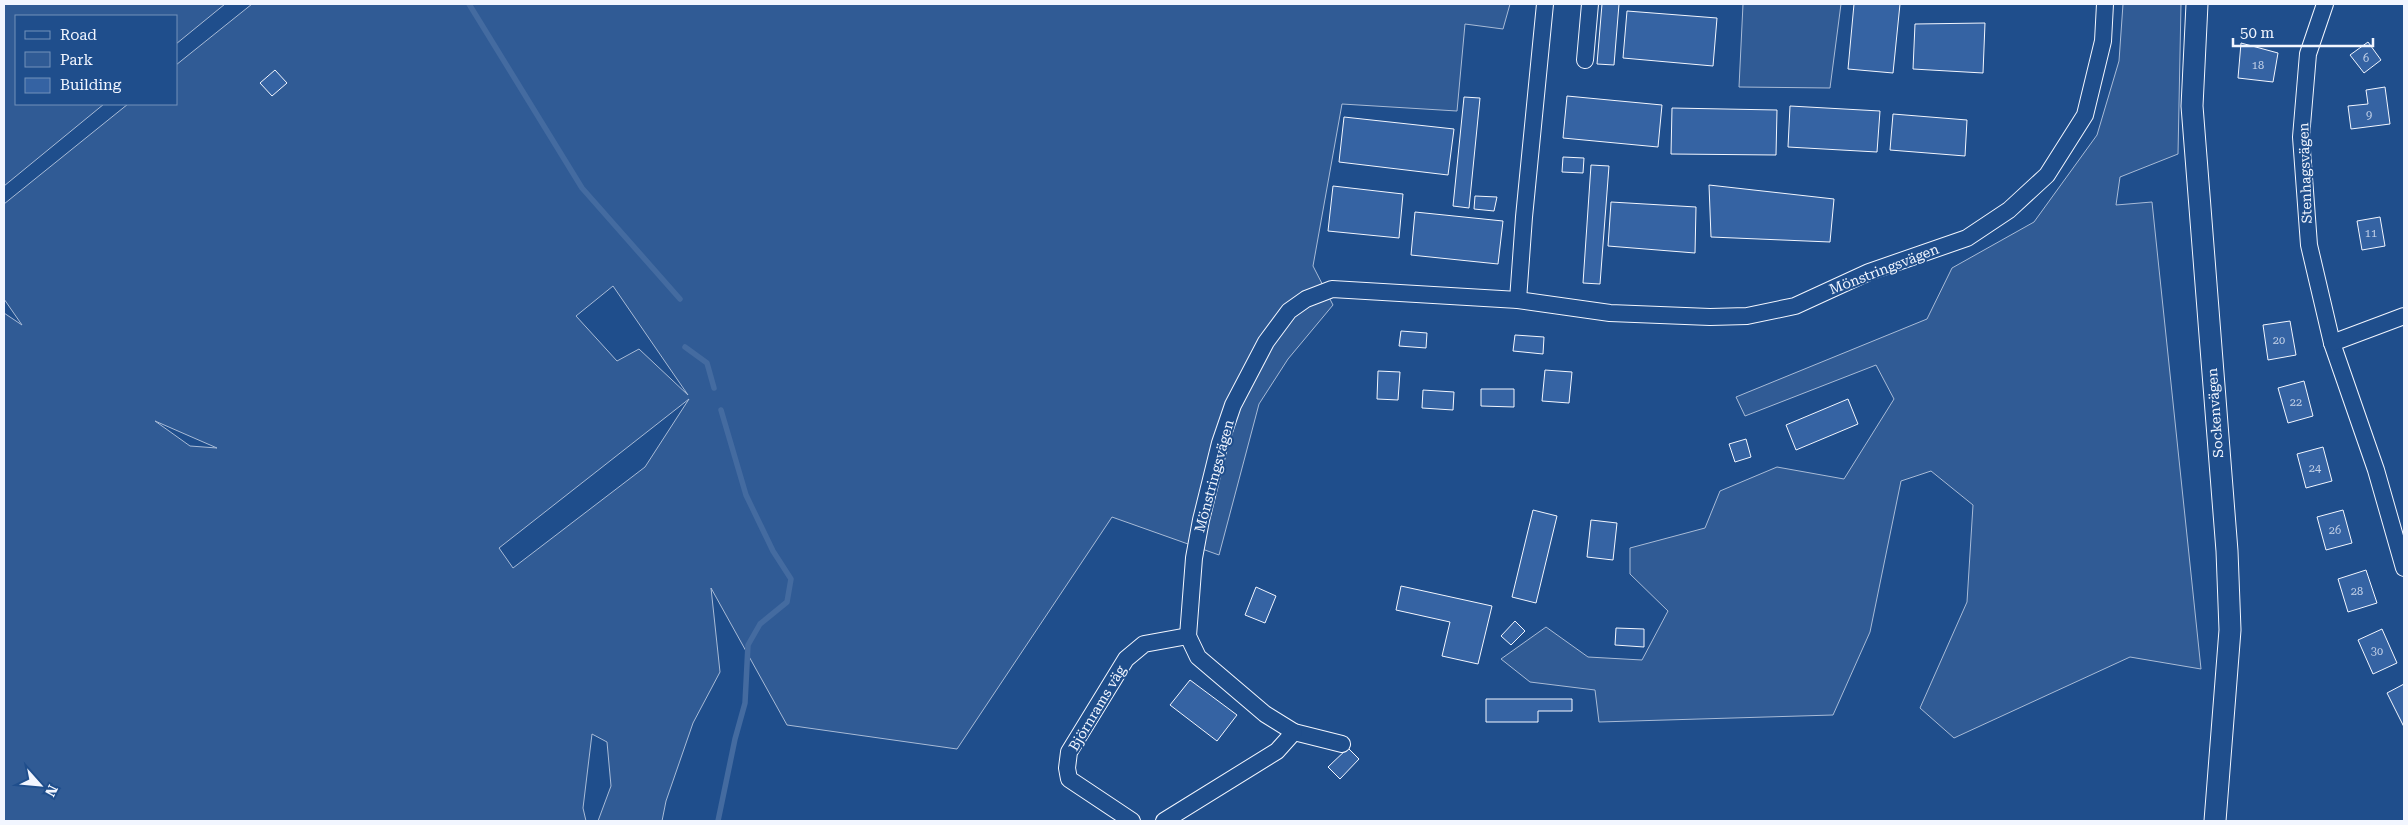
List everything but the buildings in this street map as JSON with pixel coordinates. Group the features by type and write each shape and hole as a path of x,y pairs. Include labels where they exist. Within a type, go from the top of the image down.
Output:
{"street":[{"path":"1518,300 1545,4"},
{"path":"1585,60 1590,4"},
{"name":"Mönstringsvägen","path":"1188,636 1194,558 1220,443 1234,405 1262,350 1289,311 1306,299 1332,289 1518,300 1610,313 1710,317 1747,316 1795,306 1869,272 1966,238 2009,210 2047,175 2085,115 2103,41 2106,4"},
{"name":"Sockenvägen","path":"2197,4 2192,106 2227,551 2230,630 2215,821"},
{"name":"Stenhagsvägen","path":"2325,4 2308,54 2302,137 2309,245 2332,343 2376,470 2404,568"},
{"path":"2332,343 2404,316"},
{"path":"1188,636 1198,657 1265,714 1294,732 1342,744"},
{"name":"Björnrams väg","path":"1132,821 1069,779 1067,768 1070,752 1126,659 1144,644 1188,636"},
{"path":"1164,821 1277,751 1294,732"}],"green space":[{"path":"4,4 225,4 178,42 178,15 15,15 15,105 103,105 4,186"},
{"path":"252,4 1510,4 1503,29 1465,24 1457,111 1342,104 1313,266 1333,305 1288,359 1259,404 1219,555 1112,517 957,749 787,725 711,588 720,672 693,723 666,801 662,821 598,821 611,786 607,742 592,734 583,808 586,821 4,821 4,313 22,325 4,299 4,204 127,105 178,105 178,63","holes":["613,286 688,395 639,349 617,361 576,316","689,399 645,467 513,568 499,548","155,421 217,448 190,446"]},
{"path":"1743,4 1841,4 1830,88 1739,87"},
{"path":"2123,4 2181,4 2178,154 2120,177 2116,205 2152,202 2201,669 2130,657 1954,738 1920,708 1967,602 1973,505 1931,471 1901,481 1870,632 1833,715 1599,722 1595,690 1530,682 1501,659 1546,627 1588,657 1642,660 1668,611 1630,574 1630,548 1705,528 1720,491 1777,467 1844,479 1894,399 1876,365 1745,416 1736,397 1927,319 1952,268 2034,222 2097,135 2119,61"}],"waterway":[{"path":"469,4 582,188 680,299"},
{"path":"685,347 707,363 714,388"},
{"path":"718,821 735,739 745,703 748,645 760,624 787,602 791,579 773,551 746,495 721,410"}]}
